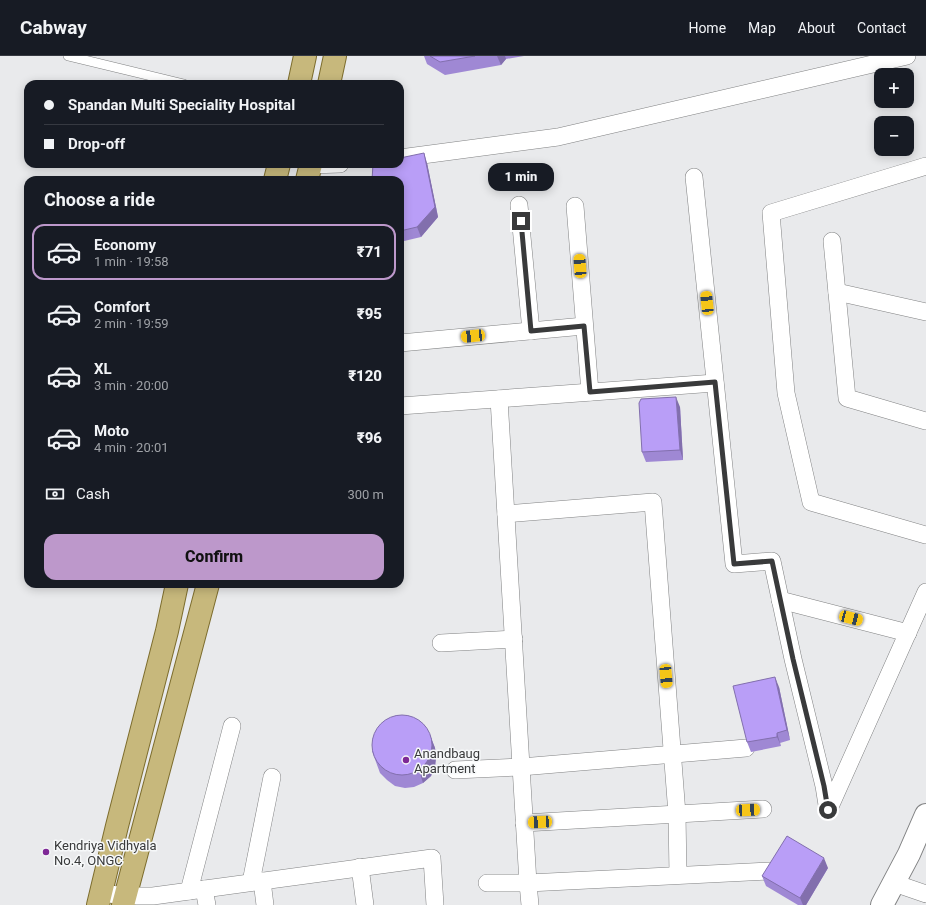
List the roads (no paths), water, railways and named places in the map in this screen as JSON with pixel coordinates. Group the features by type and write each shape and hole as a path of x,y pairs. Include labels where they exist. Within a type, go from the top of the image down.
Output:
{"main road":[{"path":"299,80 305,56"},
{"path":"330,80 335,56"},
{"path":"100,899 177,588"},
{"path":"124,901 207,588"}],"street":[{"path":"404,157 558,137 858,62 907,56"},
{"path":"926,166 771,213 786,393 811,502 926,535"},
{"path":"310,170 320,168"},
{"path":"694,176 734,564 772,561 793,659 824,786 828,810 926,592"},
{"path":"520,205 531,331"},
{"path":"575,206 590,392"},
{"path":"832,241 847,398 926,421"},
{"path":"837,292 926,312"},
{"path":"404,343 584,326"},
{"path":"404,406 715,382"},
{"path":"499,399 530,905"},
{"path":"506,514 653,502 673,754 677,814 678,875"},
{"path":"780,600 908,633"},
{"path":"441,643 514,639"},
{"path":"200,895 232,726"},
{"path":"454,770 521,767 746,748"},
{"path":"265,905 256,882 272,777"},
{"path":"524,823 763,809"},
{"path":"882,905 924,825"},
{"path":"100,899 124,901 153,896 200,895 256,882 432,858 435,905"},
{"path":"360,867 365,905"},
{"path":"487,883 528,883 771,871"},
{"path":"894,883 926,894"}],"lane":[{"path":"68,56 167,80"}],"place":[{"name":"Anandbaug Apartment","path":"406,760"},
{"name":"Kendriya Vidhyala No.4, ONGC","path":"46,852"}]}
